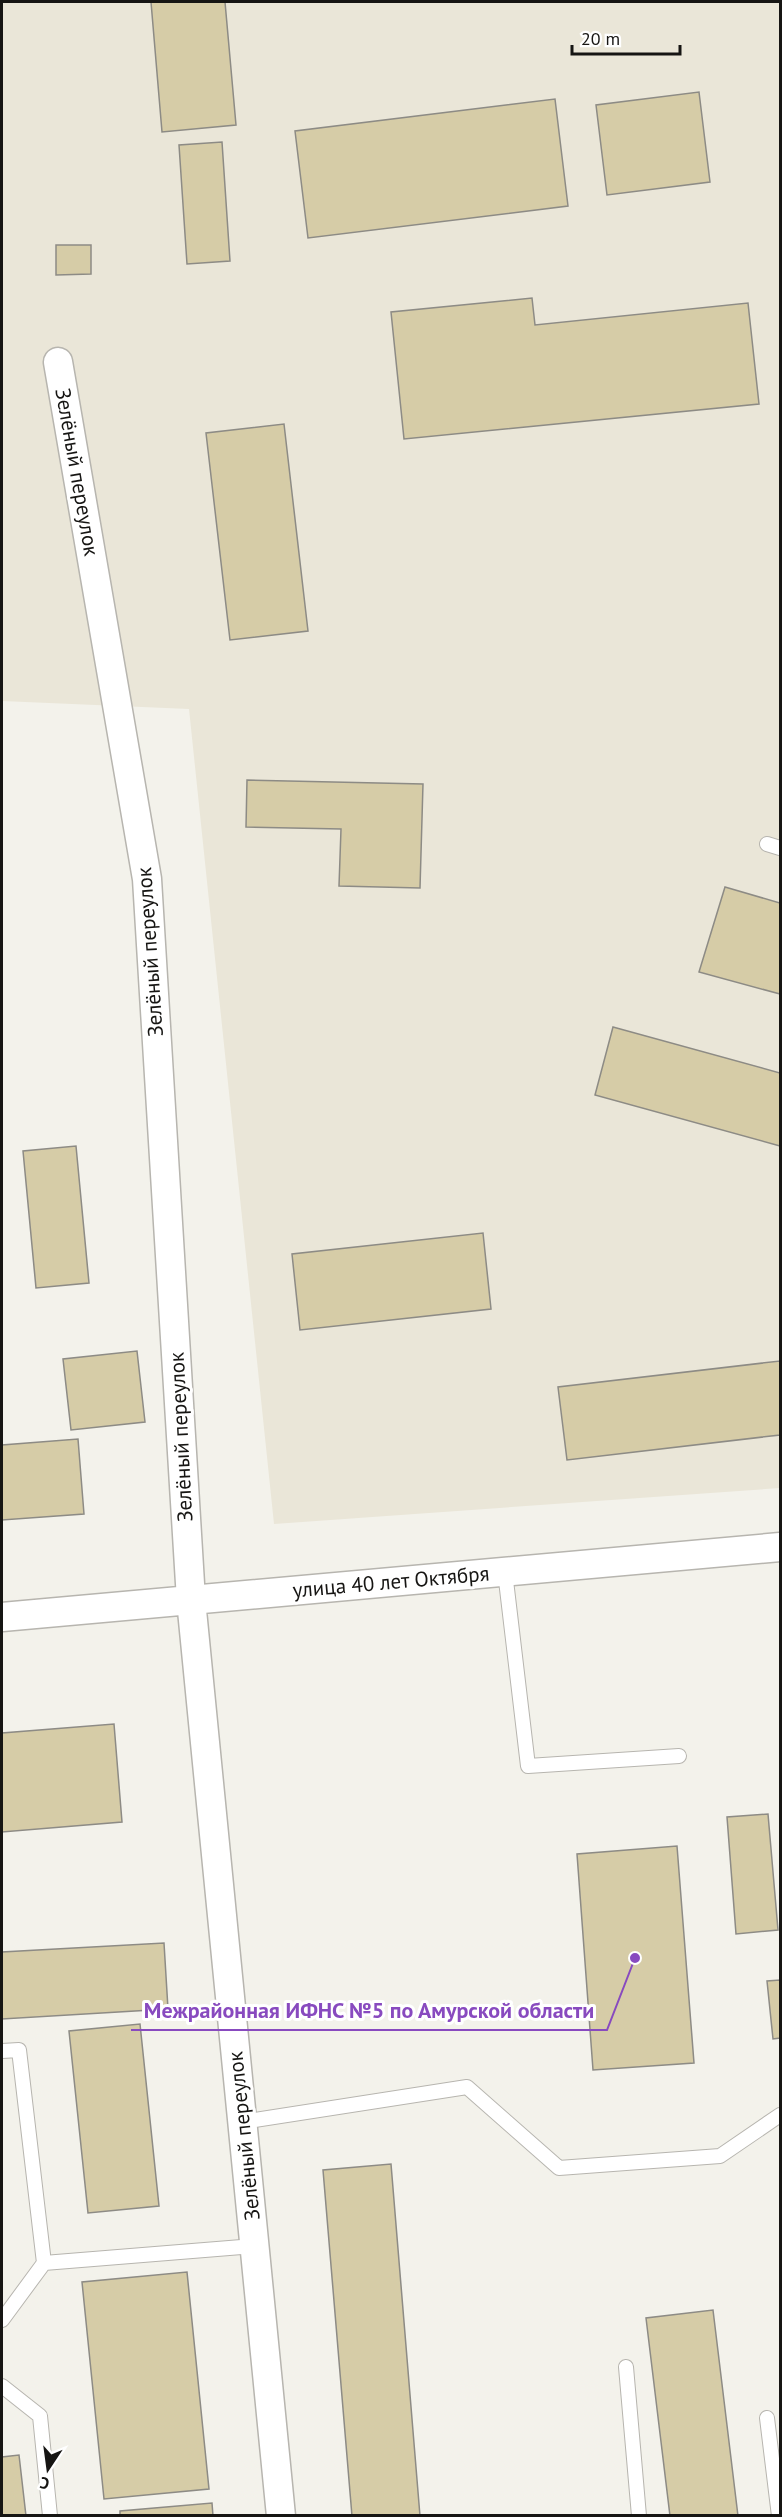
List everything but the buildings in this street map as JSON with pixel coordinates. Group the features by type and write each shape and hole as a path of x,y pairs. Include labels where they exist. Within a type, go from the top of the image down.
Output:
{"street":[{"name":"Зелёный переулок","path":"58,362 147,879 191,1600 281,2516"},
{"name":"улица 40 лет Октября","path":"2,1617 780,1547"}],"lane":[{"path":"767,844 780,848"},
{"path":"506,1572 528,1766 679,1756"},
{"path":"2,2051 19,2050 44,2263 2,2320"},
{"path":"242,2122 466,2087 559,2168 720,2156 780,2115"},
{"path":"44,2263 255,2246"},
{"path":"626,2367 639,2516"},
{"path":"2,2386 40,2416 50,2516"},
{"path":"767,2418 779,2516"}],"shaded area":[{"path":"2,2 780,2 780,1488 274,1524 189,709 2,701"}],"place":[{"name":"Межрайонная ИФНС №5 по Амурской области","path":"635,1958"}]}
